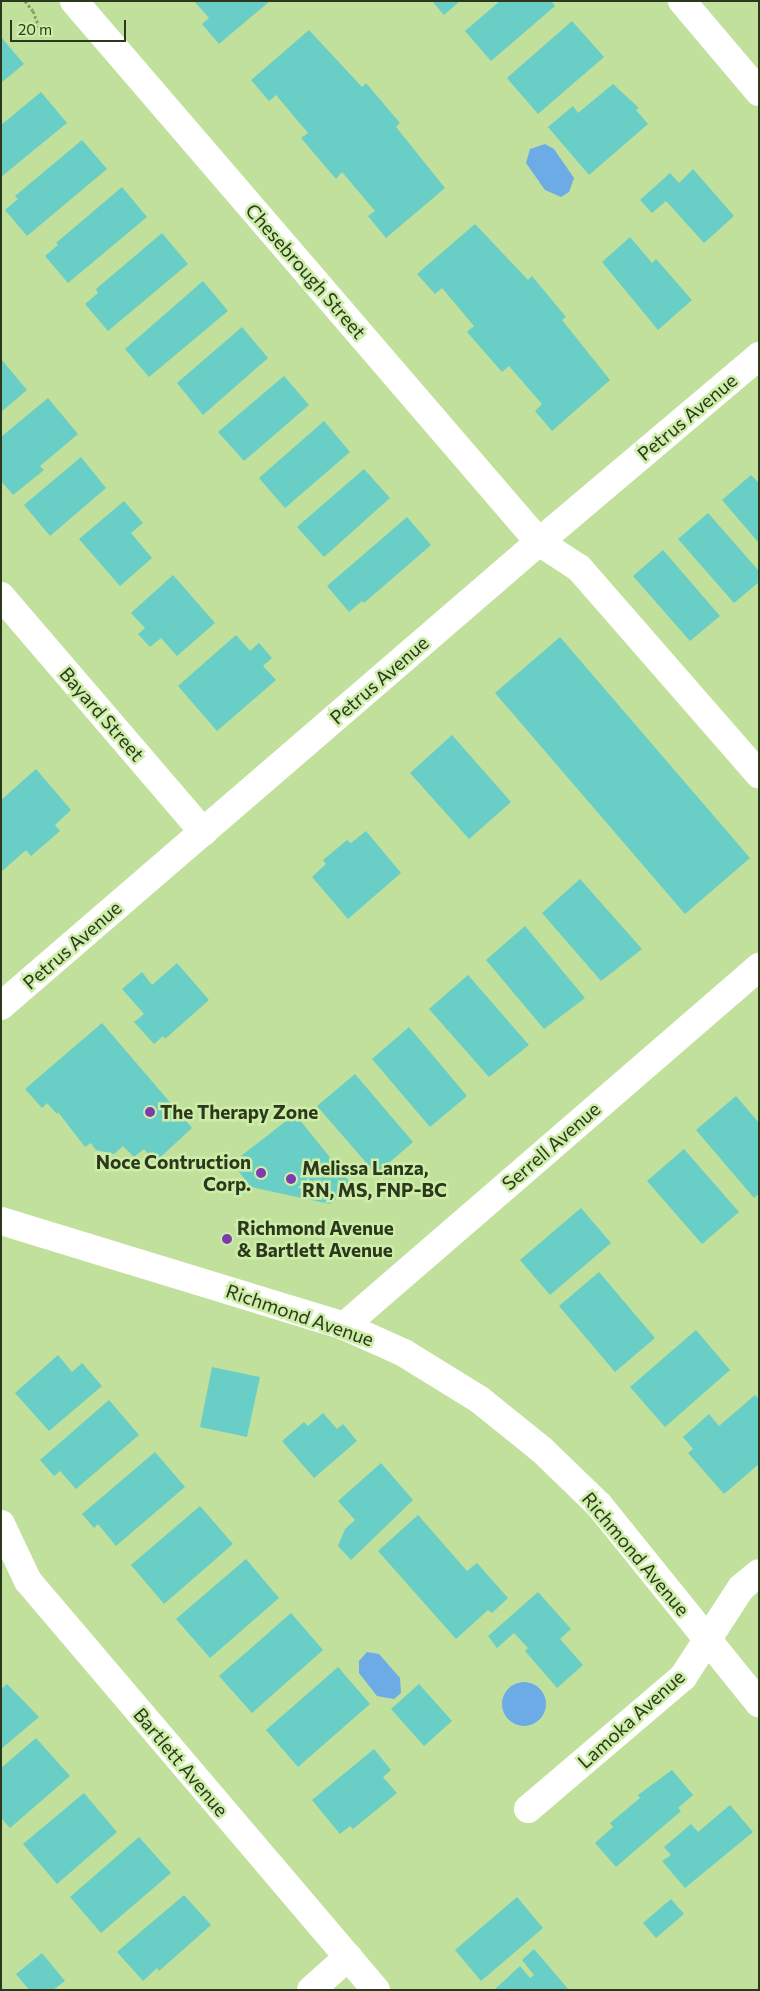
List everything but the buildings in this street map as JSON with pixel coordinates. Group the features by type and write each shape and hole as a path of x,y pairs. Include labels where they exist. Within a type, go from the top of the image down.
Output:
{"street":[{"name":"Chesebrough Street","path":"74,1 539,542 580,568 759,774"},
{"path":"682,1 759,92"},
{"name":"Petrus Avenue","path":"1,1006 539,542 759,356"},
{"name":"Bayard Street","path":"1,596 203,832"},
{"name":"Serrell Avenue","path":"344,1326 759,967"},
{"name":"Richmond Avenue","path":"1,1221 344,1326 404,1353 480,1400 542,1450 599,1505 759,1703"},
{"name":"Bartlett Avenue","path":"1,1524 28,1581 376,1990"},
{"name":"Lamoka Avenue","path":"528,1809 683,1677 741,1588 759,1573"},
{"path":"311,1990 348,1957"}],"path":[{"path":"25,1 33,11 43,37"}],"water":[{"path":"545,144 554,149 574,178 569,192 561,197 545,190 526,163 530,149"},
{"path":"367,1652 379,1654 400,1678 401,1693 394,1699 377,1696 359,1673 359,1661"},
{"path":"528,1682 540,1688 545,1695 545,1713 540,1720 533,1725 520,1726 512,1723 505,1716 502,1700 505,1692 512,1685"}],"place":[{"name":"The Therapy Zone","path":"150,1112"},
{"name":"Noce Contruction Corp.","path":"261,1173"},
{"name":"Melissa Lanza, RN, MS, FNP-BC","path":"291,1179"},
{"name":"Richmond Avenue & Bartlett Avenue","path":"227,1239"}]}
